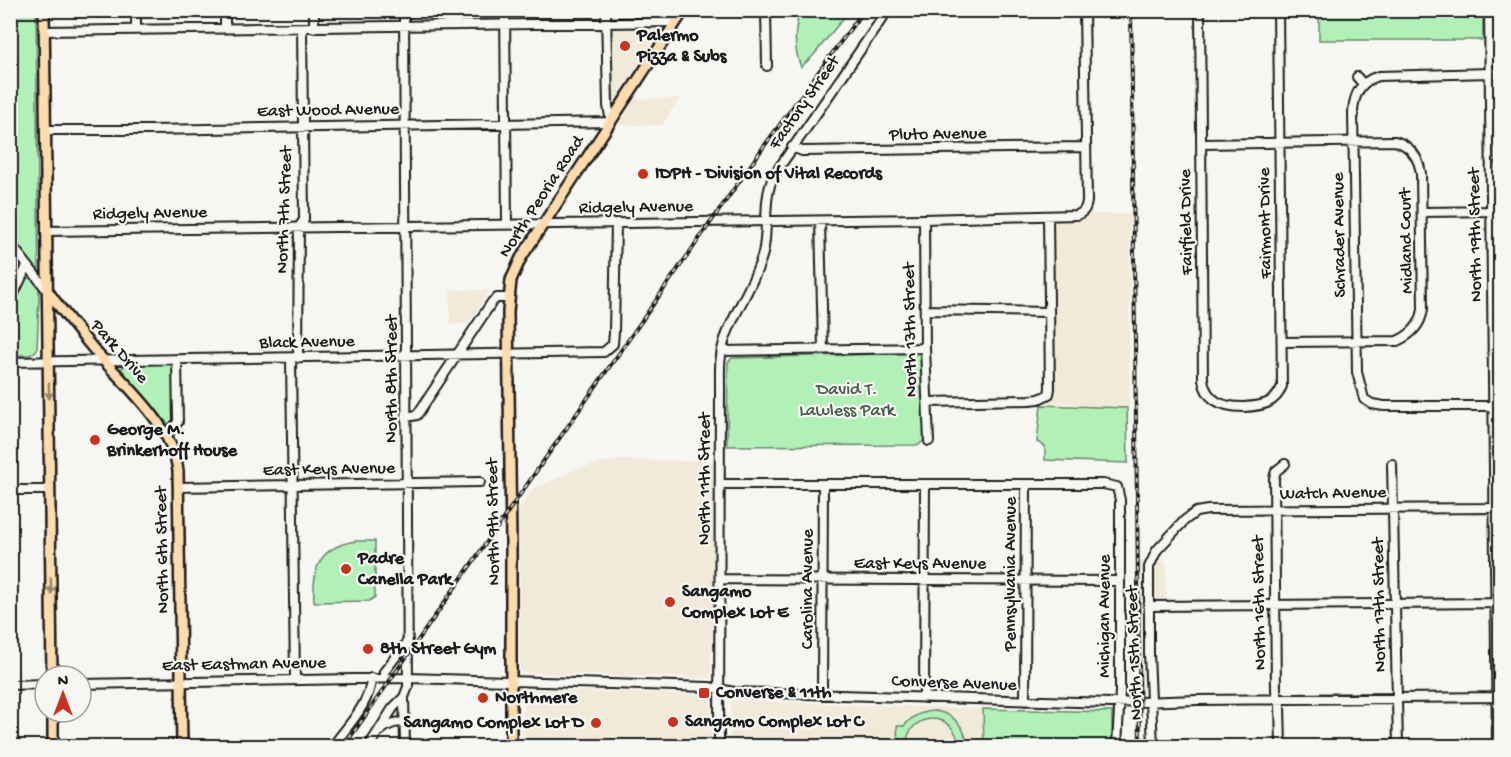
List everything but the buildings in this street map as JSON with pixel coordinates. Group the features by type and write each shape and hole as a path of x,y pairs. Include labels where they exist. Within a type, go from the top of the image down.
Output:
{"main road":[{"path":"44,10 52,664"},
{"name":"North Peoria Road","path":"508,298 515,268 684,10"},
{"path":"47,273 62,310"},
{"name":"Park Drive","path":"47,290 167,435"},
{"name":"North 9th Street","path":"508,298 511,747"},
{"path":"48,335 52,320 58,316 63,318 75,332 84,336"},
{"name":"North 6th Street","path":"167,435 176,457 179,487 182,747"},
{"path":"53,724 53,747"}],"street":[{"path":"136,10 136,29"},
{"path":"225,10 225,28"},
{"path":"314,10 314,28"},
{"name":"North 8th Street","path":"404,10 408,484 408,678 404,697 405,747"},
{"path":"505,10 507,224"},
{"path":"606,10 608,106 611,122"},
{"path":"44,31 676,22 674,10"},
{"path":"766,10 767,66"},
{"name":"Factory Street","path":"766,221 767,196 771,181 792,147 888,10"},
{"path":"1084,10 1086,147"},
{"name":"Fairfield Drive","path":"1200,10 1204,384 1207,394 1218,403 1243,407"},
{"name":"Fairmont Drive","path":"1243,407 1264,405 1270,402 1279,392 1282,380 1278,10"},
{"name":"North 19th Street","path":"1489,10 1491,211 1497,406 1497,747"},
{"name":"North 7th Street","path":"296,679 292,486 299,227 304,220 302,28"},
{"path":"1357,77 1363,84 1372,78 1388,75 1490,74"},
{"name":"Schrader Avenue","path":"1363,84 1354,102 1356,342 1361,401 1384,405 1497,406"},
{"name":"East Wood Avenue","path":"45,130 611,122"},
{"name":"Midland Court","path":"1202,144 1395,141 1408,147 1416,156 1421,169 1423,309 1420,321 1413,331 1397,341 1282,342"},
{"name":"Pluto Avenue","path":"792,147 801,151 1086,147"},
{"name":"Ridgely Avenue","path":"46,231 1069,216 1083,213 1086,208 1086,147"},
{"path":"1422,212 1500,211"},
{"path":"928,402 1039,399 1048,394 1050,388 1050,312 1048,216"},
{"name":"North 13th Street","path":"924,219 925,348 929,441"},
{"path":"820,220 823,349"},
{"name":"North 11th Street","path":"719,747 720,371 722,351 732,322 759,266 765,243 766,221"},
{"name":"Black Avenue","path":"10,362 604,352 613,344 616,223"},
{"path":"10,243 47,290"},
{"path":"10,302 27,266"},
{"path":"406,417 417,415 492,302 497,298 508,298"},
{"path":"925,310 1050,312"},
{"path":"722,351 925,348"},
{"path":"167,435 177,422 177,359"},
{"name":"North 16th Street","path":"1281,747 1280,705 1276,692 1274,478 1276,471 1286,464"},
{"name":"North 17th Street","path":"1392,464 1398,747"},
{"name":"East Keys Avenue","path":"179,487 480,482"},
{"path":"720,484 1026,484"},
{"name":"Carolina Avenue","path":"822,695 823,484"},
{"path":"924,698 925,484"},
{"name":"Michigan Avenue","path":"1026,484 1110,484 1117,487 1120,500 1117,747"},
{"name":"Pennsylvania Avenue","path":"1025,701 1026,484"},
{"path":"10,490 50,490"},
{"name":"Watch Avenue","path":"1174,531 1198,512 1497,508"},
{"name":"North 15th Street","path":"1153,747 1148,606 1149,567 1157,550 1174,531"},
{"name":"East Keys Avenue","path":"720,579 1119,581"},
{"path":"1148,606 1498,603"},
{"path":"384,678 384,672 407,641"},
{"path":"333,747 359,710 370,688 370,678"},
{"name":"Converse Avenue","path":"408,678 709,687 720,690 822,695 1118,703 1498,697"},
{"name":"East Eastman Avenue","path":"93,684 408,678"},
{"path":"10,685 33,684"},
{"path":"369,747 393,708 404,697"},
{"path":"379,732 386,726 405,722"}],"shaded area":[{"path":"610,26 664,26 612,105 611,105"},
{"path":"680,98 662,125 618,125 635,99"},
{"path":"1089,214 1130,214 1129,407 1043,403 1050,398 1054,388 1052,219"},
{"path":"450,290 490,290 468,324 450,324"},
{"path":"617,460 715,461 711,678 523,673 520,671 519,510 533,489 579,468"},
{"path":"1139,561 1166,561 1167,599 1140,600"},
{"path":"523,689 711,696 711,746 522,746"},
{"path":"731,700 983,709 984,746 730,746"}],"green space":[{"path":"10,11 36,11 39,295 37,350 30,355 11,355"},
{"path":"800,11 849,11 813,56 801,67 795,39"},
{"path":"1319,11 1483,11 1483,40 1319,40"},
{"name":"David T. Lawless Park","path":"921,353 925,439 919,445 727,446 728,362 732,358"},
{"path":"169,364 173,367 173,420 168,424 121,369 125,365"},
{"path":"1041,405 1127,408 1128,463 1045,460 1045,446 1037,442"},
{"name":"Padre Canella Park","path":"356,541 375,541 375,597 369,601 314,602 315,579 320,561 334,548"},
{"path":"983,709 1112,712 1112,746 984,746"},
{"path":"935,711 948,715 958,722 967,746 959,746 956,734 950,726 932,719 915,726 909,734 906,746 898,746 897,726 904,726 910,719 922,713"}],"railway":[{"path":"344,746 762,149 864,10"},
{"path":"1131,10 1140,746"}],"place":[{"name":"Palermo Pizza & Subs","path":"625,46"},
{"name":"IDPH - Division of Vital Records","path":"643,174"},
{"name":"George M. Brinkerhoff House","path":"95,440"},
{"name":"Padre Canella Park","path":"346,569"},
{"name":"Sangamo Complex Lot E","path":"670,602"},
{"name":"8th Street Gym","path":"368,649"},
{"name":"Converse & 11th","path":"704,693"},
{"name":"Northmere","path":"483,698"},
{"name":"Sangamo Complex Lot C","path":"673,722"},
{"name":"Sangamo Complex Lot D","path":"596,723"}]}
